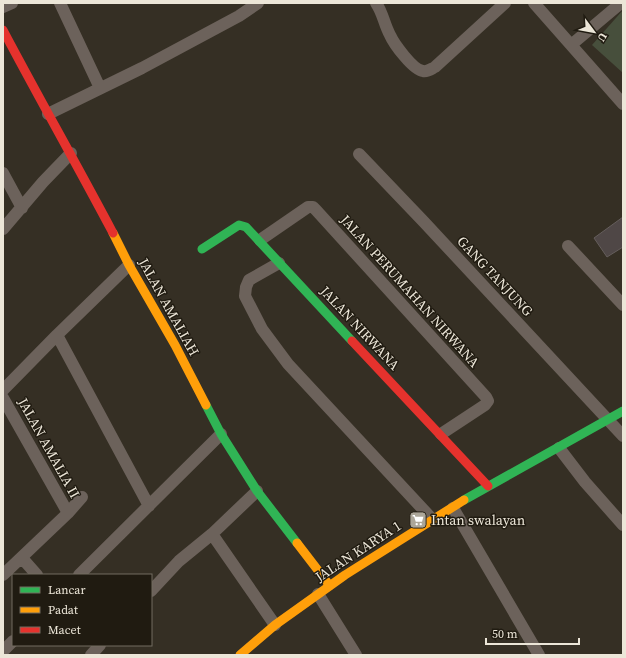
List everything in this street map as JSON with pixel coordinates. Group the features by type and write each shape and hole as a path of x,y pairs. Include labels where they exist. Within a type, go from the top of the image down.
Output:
{"street":[{"path":"3,8 12,3"},
{"path":"60,3 100,88"},
{"path":"48,114 239,16 258,3"},
{"path":"383,6 389,34 400,52 417,68 422,71 429,71 505,3"},
{"path":"534,3 623,104"},
{"path":"571,45 621,3"},
{"name":"JALAN AMALIAH","path":"3,30 48,114 71,153 129,265 175,345 221,434 257,491 330,586"},
{"path":"3,229 43,182 71,153"},
{"name":"GANG TANJUNG","path":"359,154 623,436"},
{"path":"3,173 22,208"},
{"name":"JALAN PERUMAHAN NIRWANA","path":"260,240 308,207 313,207 486,397 488,401 485,405 441,434"},
{"name":"JALAN NIRWANA","path":"202,249 239,225 246,227 260,240 488,486"},
{"path":"568,246 623,305"},
{"path":"279,262 249,280 246,287 245,296 262,329 288,364 432,520"},
{"path":"3,390 129,265"},
{"path":"57,335 149,506"},
{"name":"JALAN AMALIA II","path":"3,398 68,514"},
{"name":"JALAN KARYA 1","path":"240,655 275,625 318,594 432,520 488,486 623,411"},
{"path":"80,574 221,434"},
{"path":"558,448 585,482 623,525"},
{"path":"152,590 179,561 212,534 257,491"},
{"path":"5,569 22,558 68,514 82,498"},
{"path":"453,508 539,655"},
{"path":"212,534 275,625"},
{"path":"22,558 36,574"},
{"path":"318,594 356,655"},
{"path":"3,651 12,642"},
{"path":"90,655 99,646"}],"green space":[{"path":"623,10 623,73 592,45"}],"building":[{"path":"623,217 623,247 607,257 594,238"}],"traffic: fast":[{"path":"202,249 239,225 246,227 352,341"},
{"path":"206,405 221,434 257,491 297,543"},
{"path":"464,500 623,411"}],"traffic: slow":[{"path":"113,233 129,265 175,345 206,405"},
{"path":"240,655 275,625 345,575 464,500"},
{"path":"297,543 330,586"}],"traffic: jam":[{"path":"3,30 113,233"},
{"path":"352,341 488,486"}],"place":[{"name":"Intan swalayan","path":"418,520"}]}
